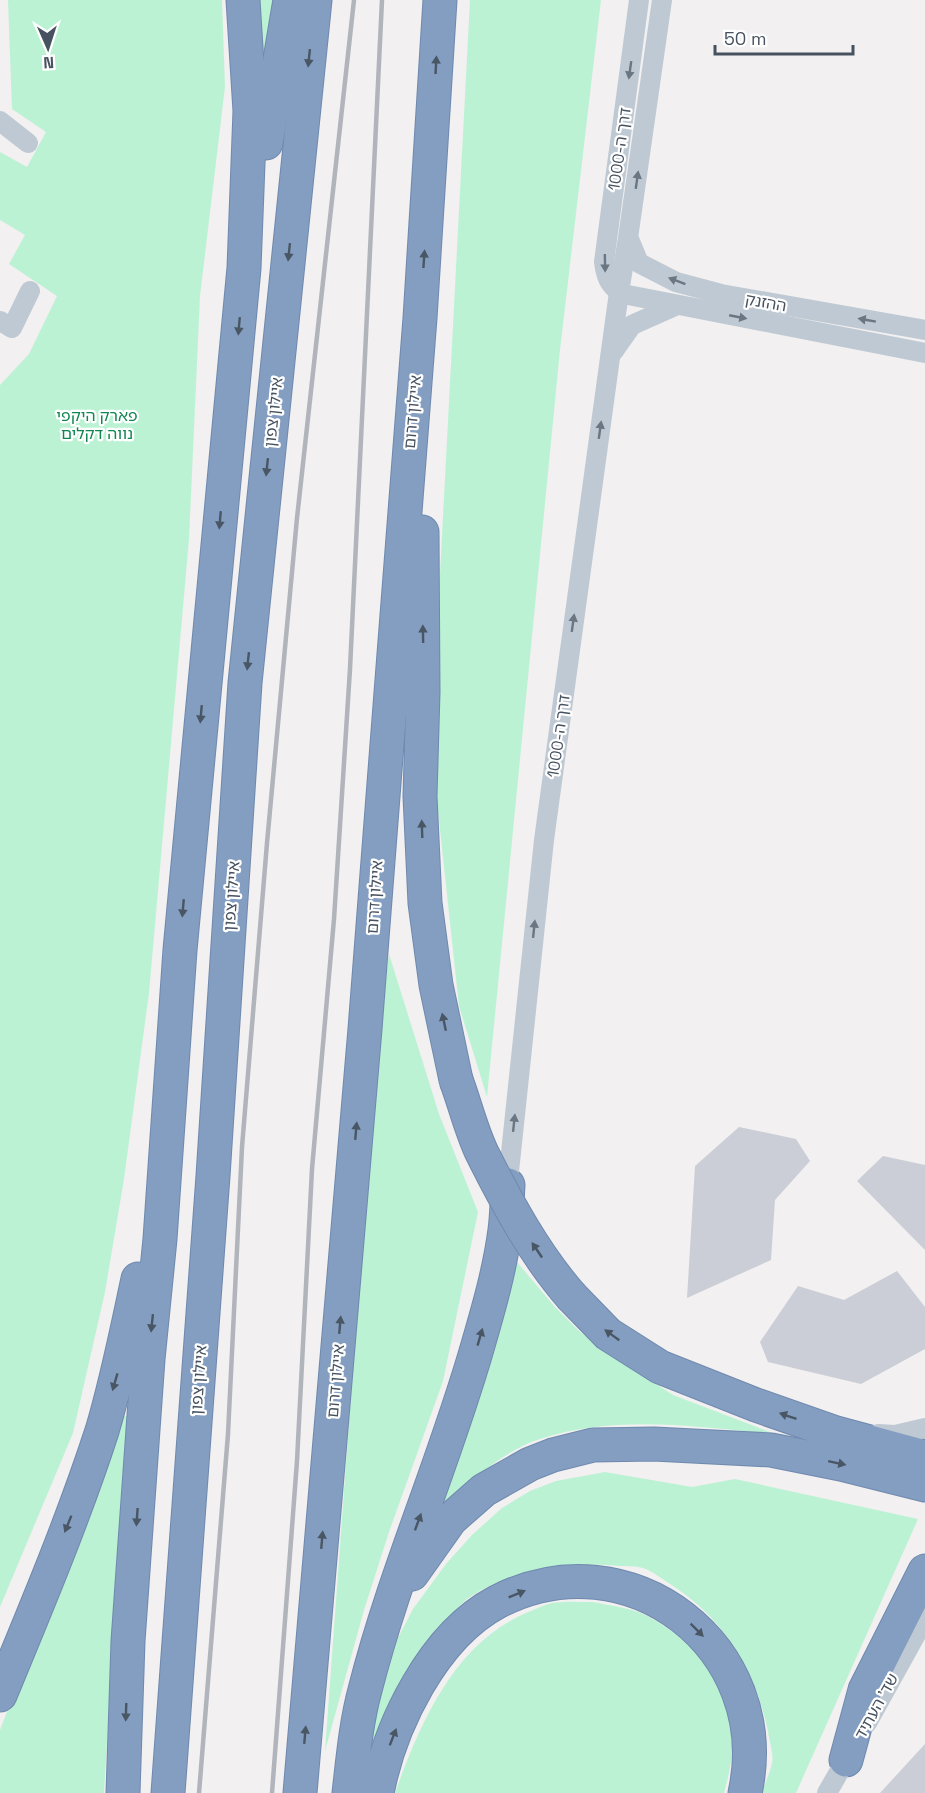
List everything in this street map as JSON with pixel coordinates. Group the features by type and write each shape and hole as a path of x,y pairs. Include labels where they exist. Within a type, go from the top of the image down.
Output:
{"highway":[{"path":"123,1793 129,1630 180,950 244,268 250,111 243,0"},
{"path":"244,268 290,0"},
{"name":"איילון צפון","path":"168,1793 213,1176 245,683 315,0"},
{"name":"איילון דרום","path":"300,1793 365,1029 420,318 440,0"},
{"path":"420,318 423,680 420,796 424,891 436,985 456,1080 482,1151 532,1243 559,1282 608,1334 660,1367 756,1406 925,1457"},
{"path":"0,1694 78,1500 102,1429 119,1367 145,1244 180,950"},
{"path":"349,1793 364,1693 386,1617 464,1396 488,1310 505,1230 508,1181"},
{"path":"386,1617 423,1557 451,1519 484,1490 508,1475 553,1455 593,1445 654,1444 771,1450 841,1464 925,1485"},
{"path":"654,1444 925,1505"},
{"path":"846,1760 865,1690 925,1571"},
{"path":"377,1793 384,1763 402,1714 434,1660 452,1638 495,1603 522,1591 549,1584 575,1581 602,1583 650,1597 688,1621 720,1655 741,1697 746,1720 750,1767 746,1793"}],"street":[{"name":"דרך ה-1000","path":"619,292 605,276 604,262 639,0"},
{"name":"דרך ה-1000","path":"508,1181 544,840 619,292 662,0"},
{"path":"0,121 28,143"},
{"name":"ההזנק","path":"628,238 639,263 676,282 721,294 925,330"},
{"path":"0,321 12,328 30,291"},
{"name":"ההזנק","path":"619,292 925,353"},
{"path":"610,357 632,325 677,304"},
{"path":"836,1432 895,1435 925,1428"},
{"name":"שד' העתיד","path":"827,1793 923,1624"}],"green space":[{"name":"פארק היקפי נווה דקלים","path":"8,0 222,0 225,87 200,296 189,539 149,993 124,1179 105,1292 73,1433 0,1607 0,385 29,354 57,296 9,264 25,235 0,220 0,152 27,167 46,132 12,109"},
{"path":"257,0 277,0 263,65"},
{"path":"470,0 601,0 560,350 487,1097 459,1006 431,746"},
{"path":"389,954 439,1114 478,1212 443,1381 389,1532 364,1610 325,1751 375,1067"},
{"path":"511,1255 555,1307 580,1332 624,1363 673,1395 775,1434 657,1424 598,1427 569,1431 540,1439 509,1453 471,1481 453,1498 424,1533"},
{"path":"131,1415 115,1608 104,1793 0,1793 0,1730 119,1417"},
{"path":"605,1472 692,1487 735,1479 918,1519 796,1793 762,1793 770,1770 772,1752 762,1709 746,1667 721,1629 706,1613 670,1584 643,1568 581,1565 521,1574 484,1589 463,1603 433,1635 406,1676 387,1721 364,1793 368,1746 392,1649 413,1609 446,1564 472,1535 502,1508 530,1491 556,1481"},
{"path":"562,1602 593,1602 633,1610 657,1621 690,1647 703,1662 724,1698 729,1718 732,1752 724,1793 395,1793 428,1713 460,1665 479,1644 501,1627 545,1605"}],"building":[{"path":"739,1127 796,1139 810,1161 775,1200 771,1260 687,1298 695,1166"},
{"path":"883,1156 925,1165 925,1250 857,1181"},
{"path":"897,1271 925,1307 925,1349 861,1384 768,1362 760,1342 798,1286 844,1300"},
{"path":"925,1744 925,1793 880,1793"}],"railway":[{"path":"199,1793 228,1434 242,1147 267,843 297,518 354,0"},
{"path":"272,1793 297,1461 312,1169 334,919 350,669 382,0"}]}
